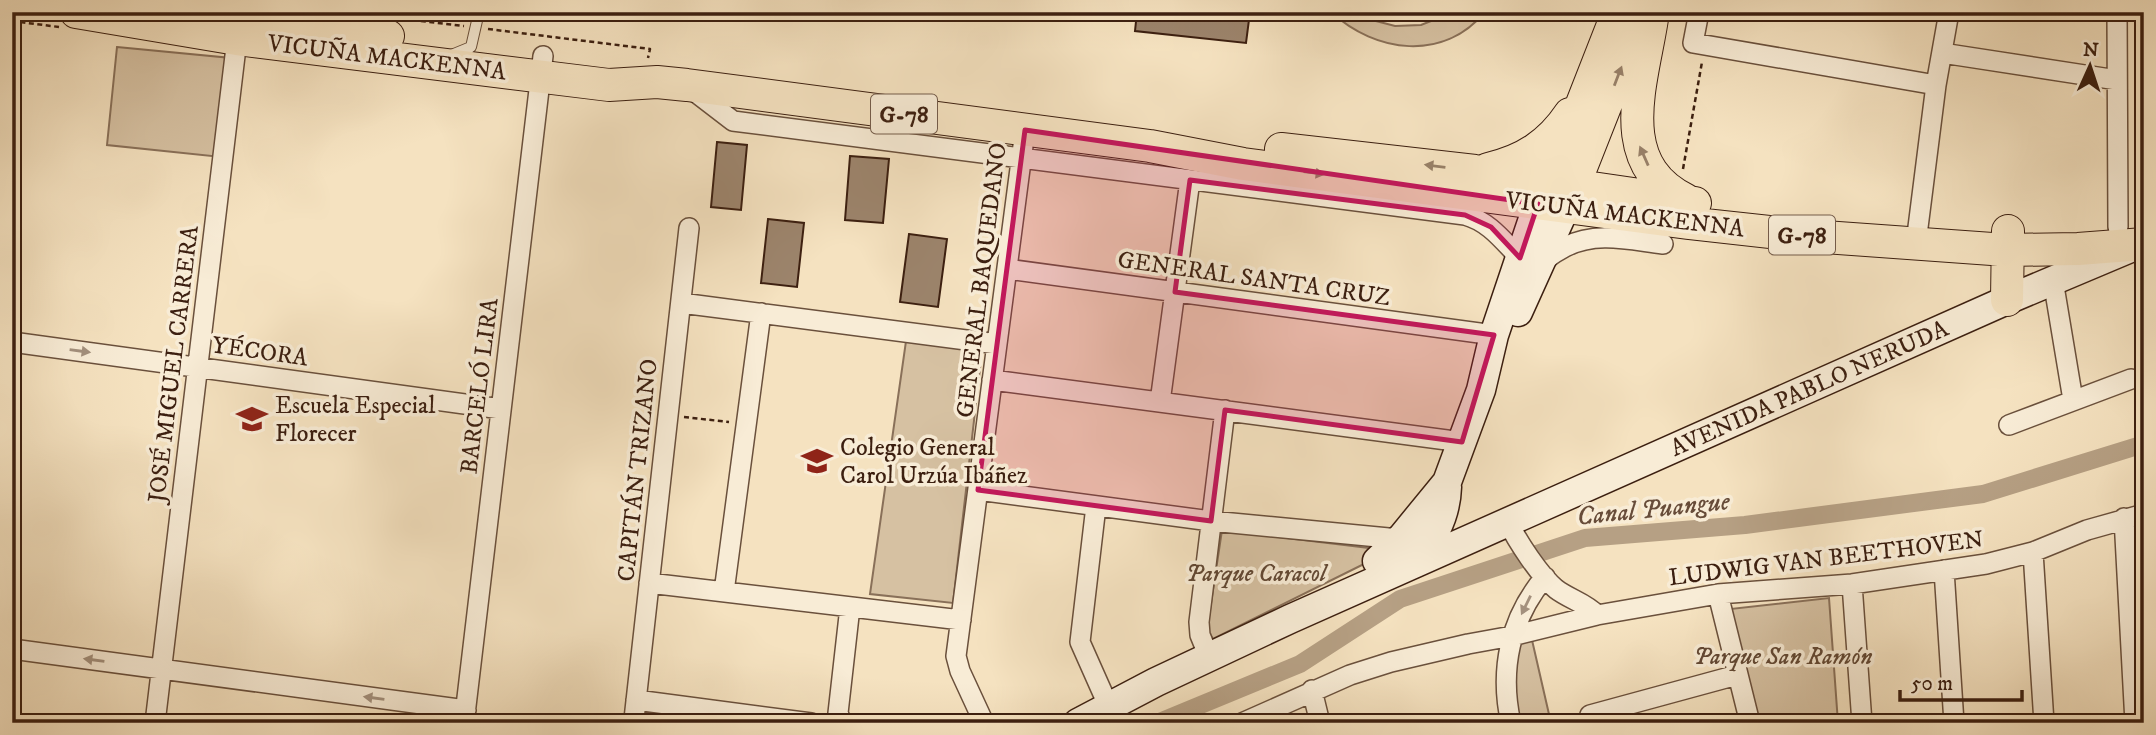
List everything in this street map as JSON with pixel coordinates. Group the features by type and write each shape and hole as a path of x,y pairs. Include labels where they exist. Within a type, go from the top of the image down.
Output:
{"main road":[{"name":"VICUÑA MACKENNA","path":"76,12 226,20 296,18 473,37 542,66 609,85 663,81 1023,144 1261,147 1475,171 1557,195 1796,235 1917,235 2007,240 2078,249 2136,235"},
{"path":"1557,195 1569,138 1618,12"},
{"path":"1405,569 1429,542 1437,528 1462,442 1529,264 1557,195 1642,12"},
{"path":"1653,12 1636,114 1637,136 1649,168 1657,179 1685,200"},
{"name":"VICUÑA MACKENNA","path":"226,20 433,63 542,66"},
{"path":"1475,171 1516,162 1542,146 1569,116 1589,82"},
{"name":"VICUÑA MACKENNA","path":"1150,146 1243,164 1557,195 1685,200 1917,235"},
{"name":"AVENIDA PABLO NERUDA","path":"1078,723 1113,716 1209,657 1405,569 1472,535 1508,522 2053,280 2136,235"},
{"path":"2007,240 2007,300"},
{"path":"1481,390 1494,335 1529,264"},
{"path":"1446,493 1453,525 1472,535"},
{"path":"1377,561 1446,493"},
{"name":"AVENIDA PABLO NERUDA","path":"1314,608 1377,561 1429,542 1472,535"}],"street":[{"path":"1699,12 1699,44 1936,85"},
{"path":"1917,235 1936,85 1949,12"},
{"path":"2117,12 2117,80 2136,235"},
{"name":"JOSÉ MIGUEL CARRERA","path":"155,723 198,367 226,20"},
{"path":"1942,53 2117,80"},
{"name":"BARCELÓ LIRA","path":"465,716 542,66"},
{"name":"VICUÑA MACKENNA","path":"663,81 733,121 1023,144 1190,180 1465,215 1491,227 1529,264 1589,238 1604,236 1663,244"},
{"name":"GENERAL BAQUEDANO","path":"984,723 957,661 1023,144"},
{"path":"1160,402 1190,180"},
{"name":"CAPITÁN TRIZANO","path":"689,228 635,709 811,723"},
{"name":"GENERAL SANTA CRUZ","path":"1007,269 1494,335"},
{"path":"2053,280 2073,400"},
{"path":"681,303 997,344"},
{"path":"724,592 761,313"},
{"name":"YÉCORA","path":"12,342 501,409"},
{"path":"2009,425 2131,379"},
{"path":"992,380 1462,442"},
{"path":"1209,657 1200,635 1199,622 1225,411"},
{"path":"978,490 1211,521 1399,539"},
{"path":"1096,506 1080,637 1083,651 1113,716"},
{"name":"LUDWIG VAN BEETHOVEN","path":"1242,723 1312,690 1391,662 1597,615 1718,594 1852,584 1986,564 2032,552 2123,518 2144,514"},
{"path":"2123,518 2135,723"},
{"path":"1508,522 1516,539 1554,588 1591,608 1597,615"},
{"path":"2032,552 2044,723"},
{"path":"1944,570 1954,723"},
{"path":"1511,723 1505,678 1512,636 1532,592 1545,577"},
{"path":"649,583 961,620"},
{"path":"1852,584 1861,723"},
{"path":"1718,594 1750,723"},
{"path":"842,723 838,713 850,607"},
{"path":"12,649 162,669 465,716"},
{"path":"1590,715 1737,675"},
{"path":"1312,690 1320,723"}],"lane":[{"path":"433,63 473,37 479,12"}],"path":[{"path":"399,18 473,37 650,49 663,81"},
{"path":"1685,200 1699,44"},
{"path":"668,415 747,424"}],"highlighted area":[{"path":"1025,130 1538,204 1520,258 1491,227 1465,215 1190,180 1175,292 1494,335 1462,442 1225,410 1211,521 978,490"}],"green space":[{"path":"1331,12 1360,12 1376,21 1395,26 1421,25 1454,12 1485,12 1468,28 1450,39 1430,45 1409,46 1368,36"},
{"path":"117,47 231,58 221,157 107,145"},
{"path":"906,341 982,351 953,603 870,594"},
{"name":"Parque Caracol","path":"1222,530 1369,548 1366,563 1213,639 1207,630"},
{"name":"Parque San Ramón","path":"1829,598 1838,723 1749,723 1721,610"},
{"path":"1532,640 1551,723 1516,723 1513,706 1517,644"}],"building":[{"path":"1137,12 1205,12 1232,15 1232,12 1250,12 1246,43 1135,31"},
{"path":"717,142 747,145 741,210 711,207"},
{"path":"850,156 889,159 883,223 845,220"},
{"path":"768,219 804,223 797,287 761,283"},
{"path":"909,234 947,239 938,307 900,302"}],"waterway":[{"name":"Canal Puangue","path":"1157,723 1300,664 1400,599 1585,538 1745,525 1983,494 2144,444"}],"place":[{"name":"Escuela Especial Florecer","path":"252,419"},
{"name":"Colegio General Carol Urzúa Ibáñez","path":"817,461"}]}
